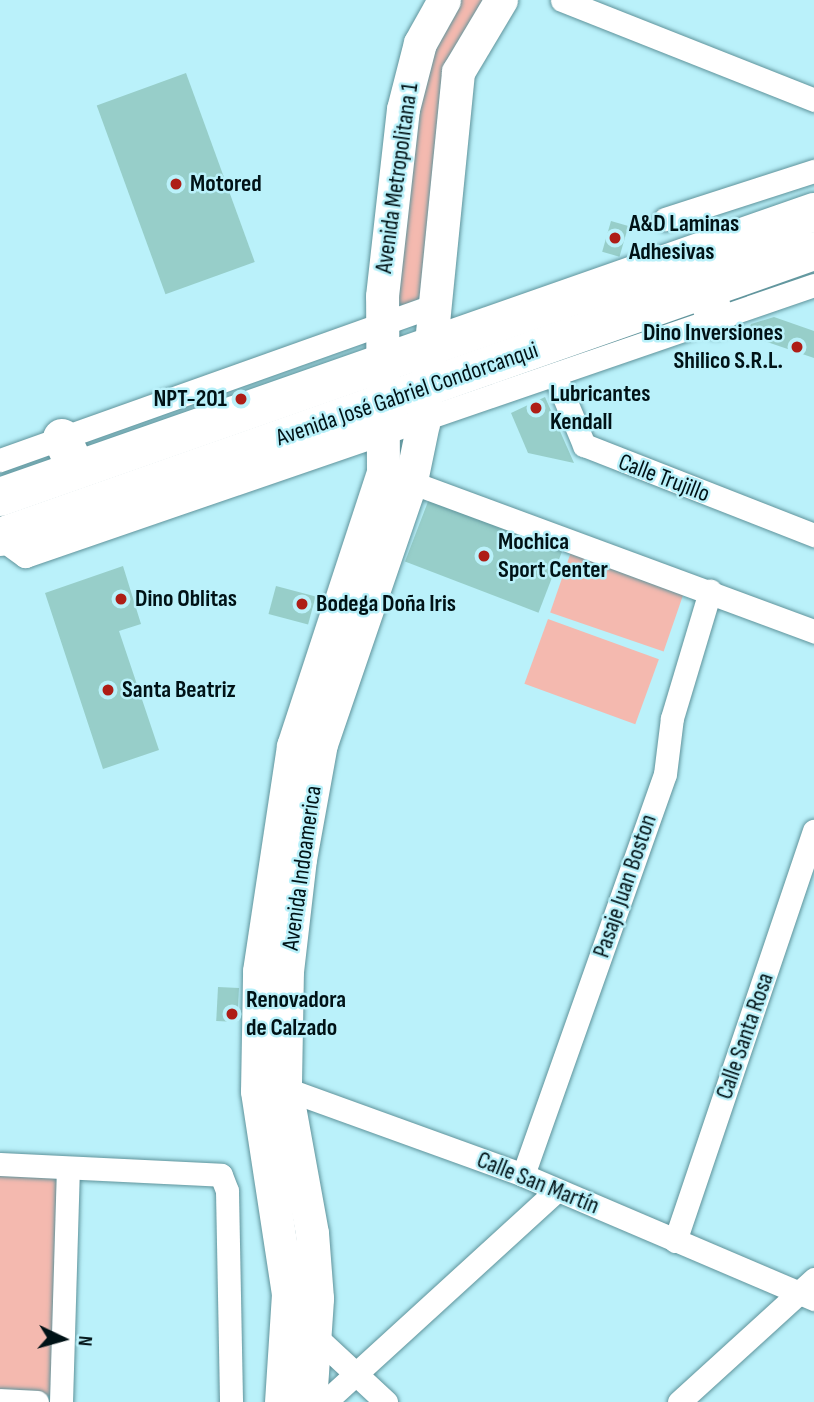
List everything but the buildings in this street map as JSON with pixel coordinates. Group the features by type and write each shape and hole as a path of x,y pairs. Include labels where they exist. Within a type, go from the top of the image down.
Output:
{"highway":[{"name":"Avenida José Gabriel Condorcanqui","path":"0,497 69,454 382,364 814,212"},
{"name":"Avenida José Gabriel Condorcanqui","path":"0,538 384,419 710,305 814,251"}],"main road":[{"name":"Avenida Metropolitana 1","path":"382,364 382,321 403,109 420,43 444,0"},
{"name":"Avenida Metropolitana 1","path":"429,347 458,72 501,0"},
{"name":"Avenida Indoamerica","path":"281,1402 288,1294 271,1085 321,744 397,477 426,405 429,347"},
{"name":"Avenida Indoamerica","path":"382,364 384,419 397,477"},
{"name":"Avenida Indoamerica","path":"271,1085 312,1233 314,1336 310,1402"}],"street":[{"path":"562,0 814,100"},
{"path":"665,219 814,171"},
{"path":"426,405 556,378 710,305 814,285"},
{"path":"0,460 69,454 382,321 432,306"},
{"name":"Calle Trujillo","path":"556,378 584,445 814,535"},
{"path":"397,477 814,631"},
{"name":"Pasaje Juan Boston","path":"523,1175 664,774 672,718 710,591"},
{"name":"Calle Santa Rosa","path":"675,1241 814,831"},
{"name":"Calle San Martín","path":"271,1085 523,1175 675,1241 809,1290"},
{"path":"0,1164 221,1175 227,1191 231,1402"},
{"path":"61,1402 68,1169"},
{"path":"325,1402 557,1190"},
{"path":"679,1402 809,1290"},
{"path":"314,1336 358,1372 386,1402"},
{"path":"0,1400 37,1402"}],"shaded area":[{"path":"458,0 490,0 422,298 394,308 417,107 430,48"},
{"path":"571,552 684,591 664,652 550,613"},
{"path":"548,619 659,659 635,724 524,684"},
{"path":"0,1167 64,1168 60,1396 0,1395"}],"place":[{"name":"Motored","path":"176,184"},
{"name":"A&D Laminas Adhesivas","path":"615,238"},
{"name":"Dino Inversiones Shilico S.R.L.","path":"797,347"},
{"name":"NPT-201","path":"241,399"},
{"name":"Lubricantes Kendall","path":"536,408"},
{"name":"Mochica Sport Center","path":"484,556"},
{"name":"Dino Oblitas","path":"121,599"},
{"name":"Bodega Doña Iris","path":"302,604"},
{"name":"Santa Beatriz","path":"108,690"},
{"name":"Renovadora de Calzado","path":"232,1014"}]}
